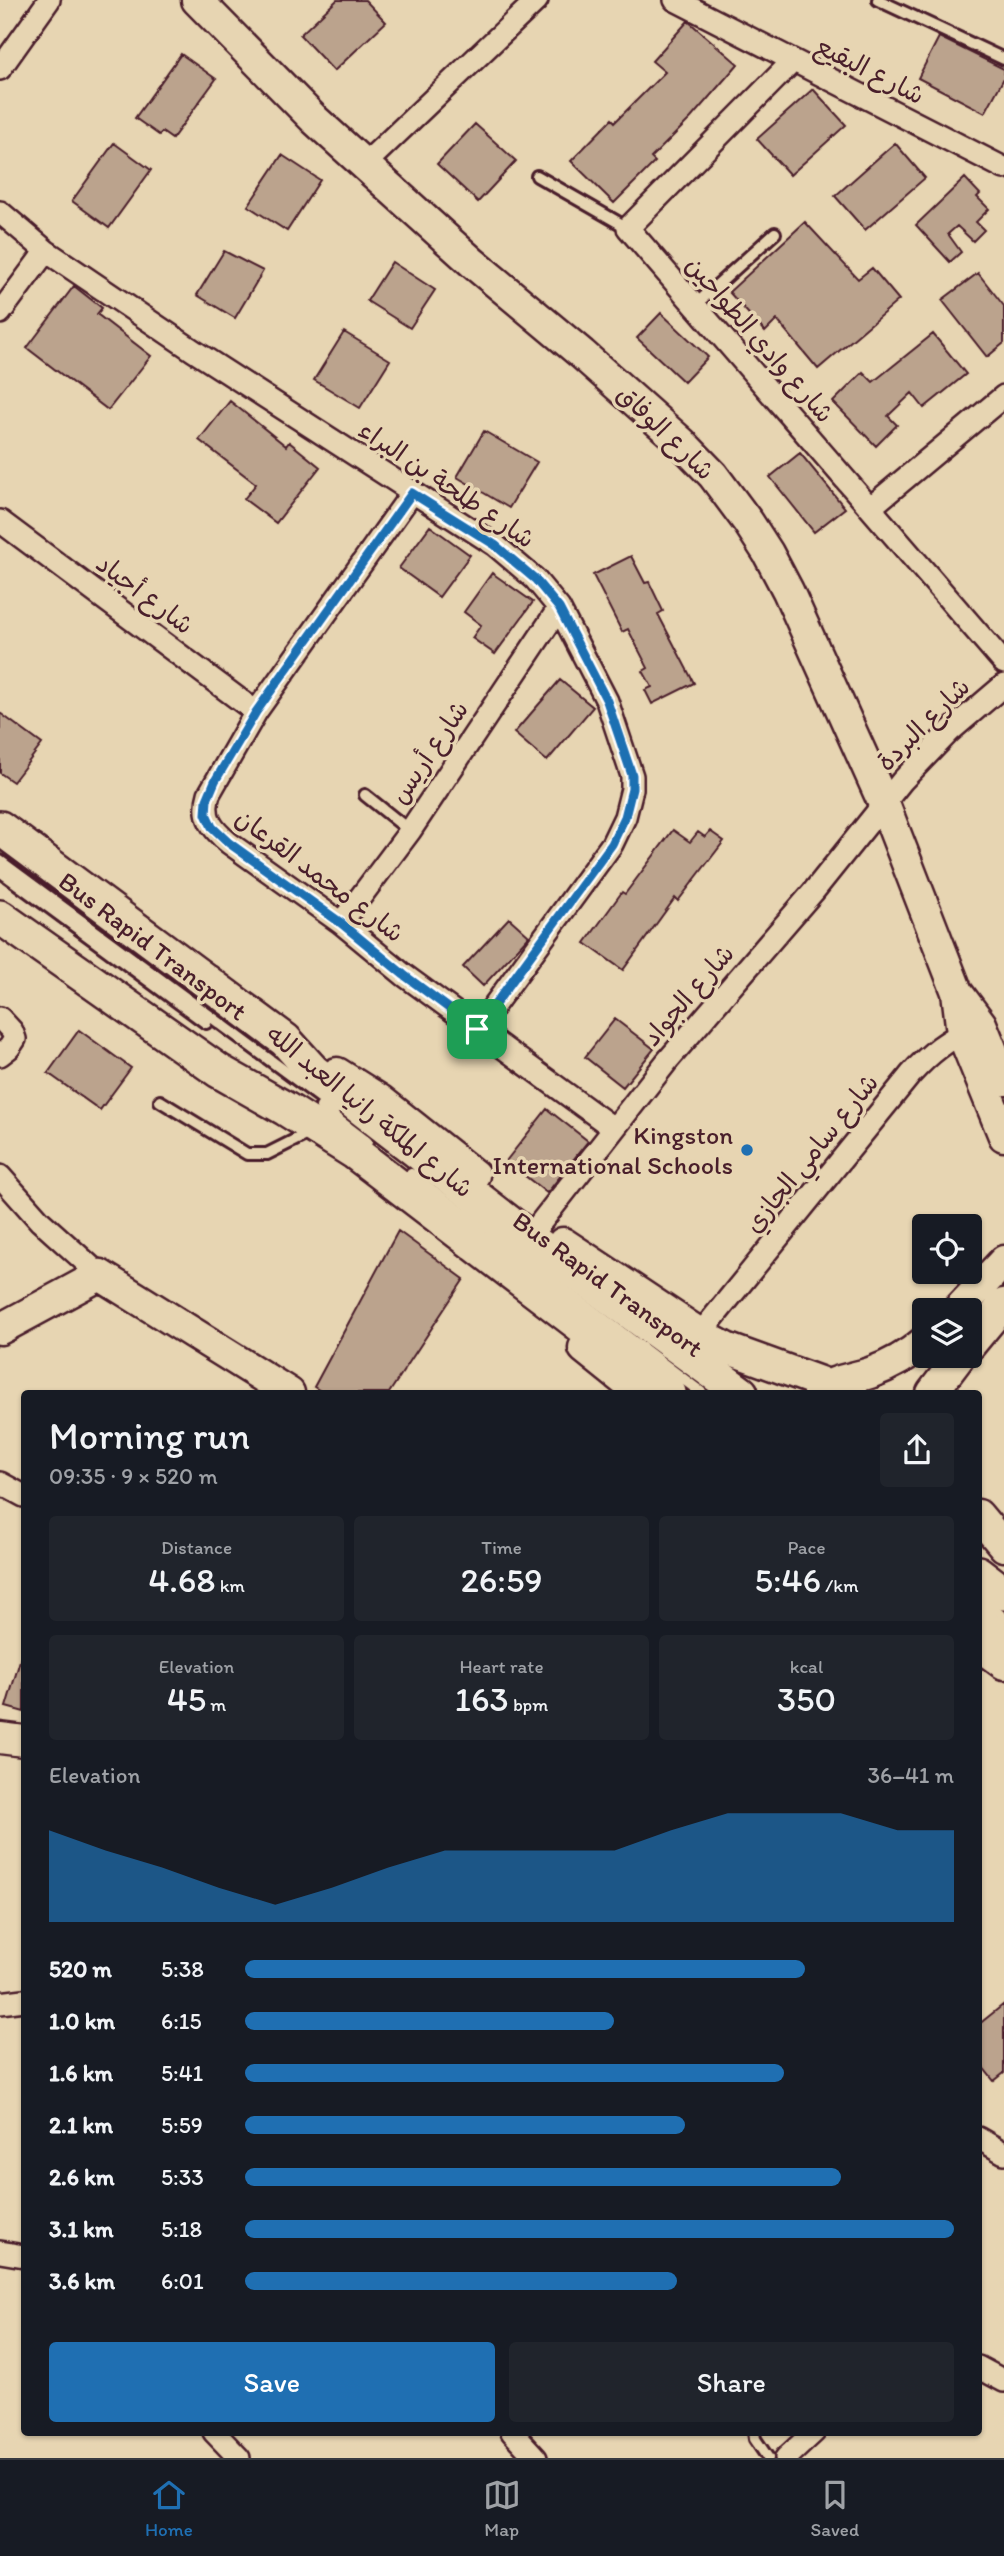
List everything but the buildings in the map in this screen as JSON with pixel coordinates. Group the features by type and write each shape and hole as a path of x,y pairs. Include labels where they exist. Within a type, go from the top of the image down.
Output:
{"main road":[{"name":"شارع الملكة رانيا العبد الله","path":"0,828 285,1040 313,1070 533,1241 737,1390"},
{"name":"شارع الملكة رانيا العبد الله","path":"0,917 219,1071 354,1152 665,1390"},
{"path":"982,1576 1004,1593"},
{"path":"982,1625 1004,1641"}],"street":[{"path":"0,69 49,0"},
{"name":"شارع الوفاق","path":"197,0 315,120 473,263 582,354 681,442 713,475 768,553 884,804 972,1028 1004,1136"},
{"path":"365,164 537,0"},
{"name":"شارع البقيع","path":"675,0 1004,168"},
{"path":"628,228 792,62"},
{"name":"شارع طلحة بن البراء","path":"0,212 46,251 194,351 495,545 535,579 559,608 607,701 629,759 632,789 625,817 612,844 477,1029"},
{"name":"شارع وادي الطواحين","path":"628,228 1004,663"},
{"path":"0,313 46,251"},
{"path":"871,507 1004,396"},
{"name":"شارع محمد القرعان","path":"412,493 256,712 209,793 206,808 208,821 229,843 341,923 404,975 613,1128"},
{"name":"شارع أجياد","path":"0,521 256,712"},
{"name":"شارع أريس","path":"341,923 410,831 559,608"},
{"name":"شارع البردة","path":"884,804 933,747 1004,685"},
{"name":"شارع الجواد","path":"538,1226 613,1128 884,804"},
{"path":"0,1018 12,1031 15,1039 0,1055"},
{"name":"شارع الوفاق","path":"972,1028 1004,1080"},
{"name":"شارع سامي الجازي","path":"700,1334 912,1073 929,1054 972,1028"},
{"path":"285,1040 380,1100 538,1226 700,1334 726,1348 824,1386 846,1390"},
{"path":"219,1071 484,1267 636,1390"},
{"path":"0,1176 40,1221 100,1275 284,1390"},
{"path":"969,1298 1004,1261"},
{"path":"0,1329 100,1275"},
{"path":"982,1333 1004,1304"},
{"path":"787,1390 794,1387 824,1386 872,1372 891,1364 912,1350"},
{"path":"935,1390 953,1368"},
{"path":"960,1390 964,1368"},
{"path":"0,1483 21,1494"},
{"path":"982,1520 1004,1546"},
{"path":"982,1547 1004,1565"},
{"path":"982,1648 1004,1664"},
{"path":"0,1738 21,1741"},
{"path":"0,2003 21,2000"},
{"path":"982,2140 1004,2153"},
{"path":"0,2252 21,2256"},
{"path":"982,2369 1004,2381"},
{"path":"218,2436 239,2458"},
{"path":"516,2436 536,2458"},
{"path":"786,2458 810,2436"}],"lane":[{"path":"878,0 1004,59"},
{"path":"537,176 628,228"},
{"path":"694,306 775,233"},
{"path":"365,795 410,831"},
{"name":"Bus Rapid Transport","path":"0,861 382,1148 0,871"},
{"path":"160,1101 247,1154 267,1154 305,1135"},
{"name":"Bus Rapid Transport","path":"698,1390 403,1164 714,1390"},
{"path":"982,1592 1004,1609"},
{"path":"982,1601 1004,1618"},
{"path":"755,2436 768,2458"}],"place":[{"name":"Kingston International Schools","path":"747,1150"}],"route":[{"path":"412,493 495,545 535,579 559,608 607,701 629,759 632,775 632,789 625,817 612,844 477,1029 404,975 341,923 229,843 212,827 206,814 209,793 256,712 412,493"}]}
